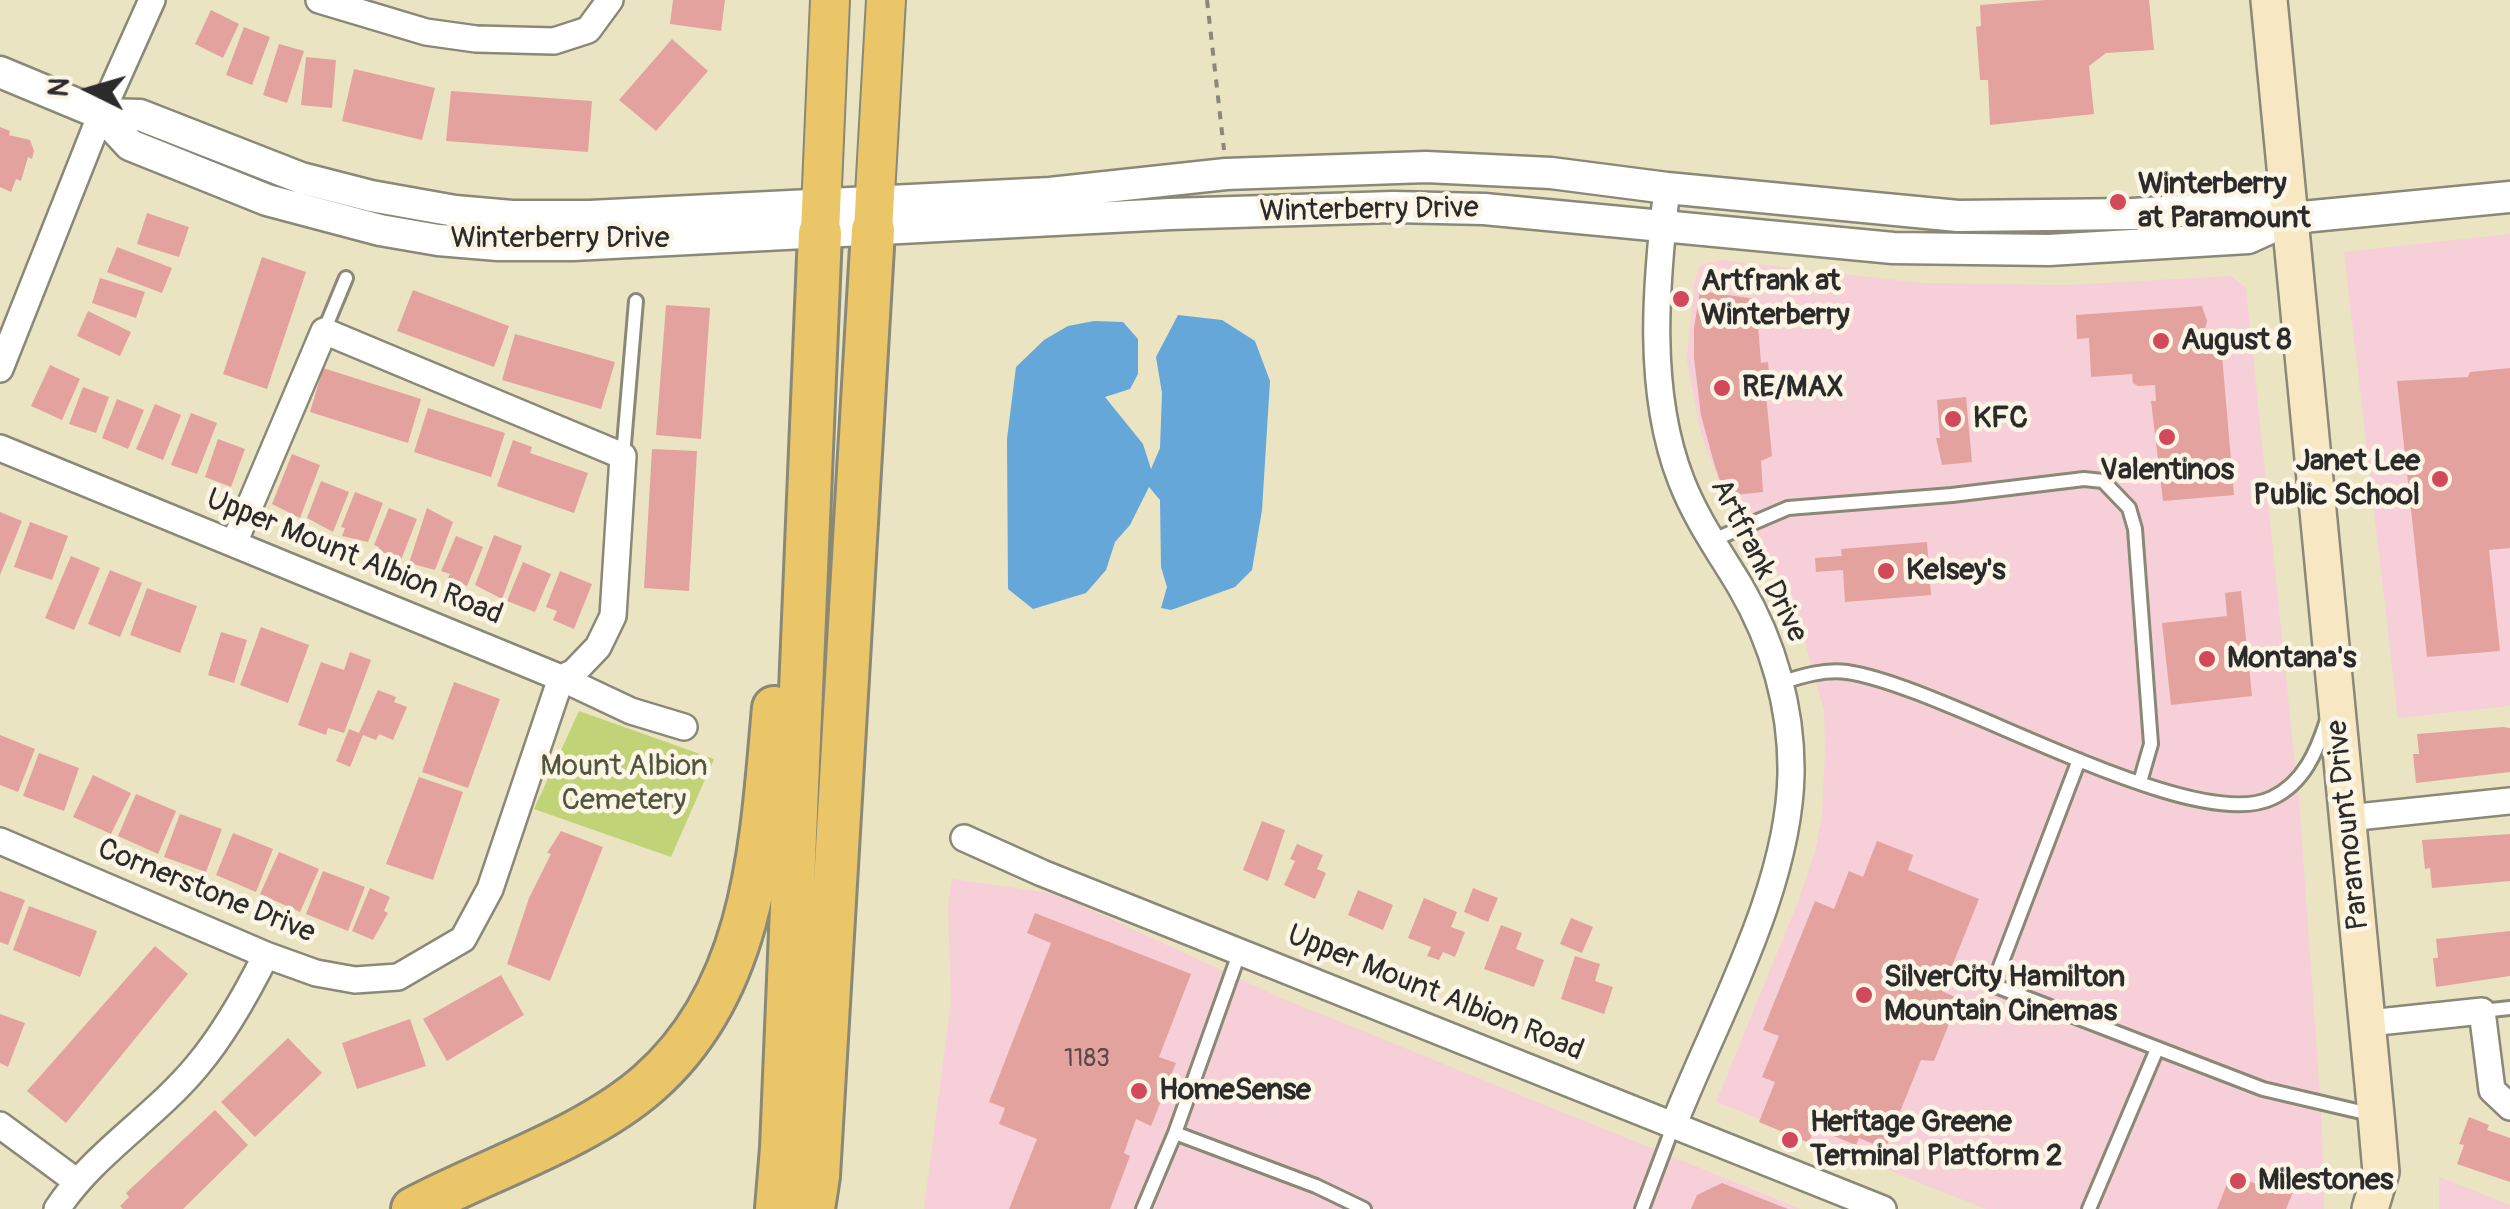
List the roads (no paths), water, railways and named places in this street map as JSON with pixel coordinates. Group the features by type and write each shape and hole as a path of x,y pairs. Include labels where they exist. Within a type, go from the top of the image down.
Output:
{"highway":[{"path":"813,1209 840,838 874,215"},
{"path":"776,1209 782,1148 820,217"},
{"path":"413,1209 595,1120 648,1084 683,1047 711,1003 731,963 752,904 782,618 813,410"}],"main road":[{"path":"820,217 830,0"},
{"path":"874,215 886,0"},
{"name":"Paramount Drive","path":"2269,0 2381,1172 2399,1209"},
{"name":"Paramount Drive","path":"2370,1209 2381,1172"}],"street":[{"path":"0,370 100,114 152,0"},
{"path":"319,0 426,32 476,39 554,41 588,30 610,0"},
{"path":"0,72 100,114"},
{"name":"Winterberry Drive","path":"100,114 130,145 268,200 380,230 498,245 573,245 820,217 1170,214 1393,207 1484,209 1893,248 2049,250 2248,238 2292,218"},
{"name":"Winterberry Drive","path":"874,215 1226,174 1426,167 1551,172 1668,188 1958,216 2132,214 2245,207 2292,218 2510,197"},
{"name":"Artfrank Drive","path":"1668,188 1657,345 1661,405 1679,476 1711,541 1753,609 1780,683 1791,770 1782,852 1765,905 1674,1124"},
{"path":"234,543 324,331 623,456 613,616 598,647 574,672 561,678"},
{"name":"Upper Mount Albion Road","path":"0,448 561,678 631,711 684,727"},
{"name":"Cornerstone Drive","path":"0,841 316,973 356,980 398,976 463,939 490,888 561,678"},
{"path":"2348,818 2510,801"},
{"name":"Upper Mount Albion Road","path":"964,838 1883,1209"},
{"path":"57,1209 76,1180 197,1066 250,988 266,955"},
{"path":"2368,1023 2482,1011 2492,1090 2510,1107"},
{"path":"0,1125 76,1180"}],"lane":[{"path":"324,331 346,278"},
{"path":"623,456 636,301"},
{"path":"1711,541 1788,508 1952,495 2084,478 2103,481 2128,508 2135,528 2151,744 2140,782"},
{"path":"1780,683 1823,672 1847,672 1894,684 2079,760 2216,805 2260,803 2288,788 2314,756 2336,693"},
{"path":"2079,760 1993,985 2288,1096 2376,1115"},
{"path":"1144,1209 1240,951"},
{"path":"2482,1011 2510,1008"},
{"path":"2089,1209 2157,1049"},
{"path":"1642,1209 1674,1124"},
{"path":"1175,1133 1316,1186 1364,1209"}],"water":[{"path":"1178,315 1222,320 1255,341 1270,381 1262,510 1252,570 1235,587 1171,610 1161,608 1167,587 1161,567 1160,500 1149,487 1130,525 1115,542 1106,570 1086,593 1033,609 1008,589 1007,439 1016,367 1044,340 1068,326 1094,321 1123,322 1138,339 1138,374 1130,389 1105,397 1143,444 1151,469 1160,448 1162,393 1156,357"}],"place":[{"name":"Winterberry at Paramount","path":"2118,202"},
{"name":"Artfrank at Winterberry","path":"1681,299"},
{"name":"August 8","path":"2161,341"},
{"name":"RE/MAX","path":"1722,388"},
{"name":"KFC","path":"1953,419"},
{"name":"Valentinos","path":"2167,437"},
{"name":"Janet Lee Public School","path":"2440,479"},
{"name":"Kelsey's","path":"1886,571"},
{"name":"Montana's","path":"2207,659"},
{"name":"SilverCity Hamilton Mountain Cinemas","path":"1864,995"},
{"name":"HomeSense","path":"1139,1091"},
{"name":"Heritage Greene Terminal Platform 2","path":"1790,1140"},
{"name":"Milestones","path":"2238,1181"}],"park label":[{"name":"Mount Albion Cemetery","path":"624,784"}]}
